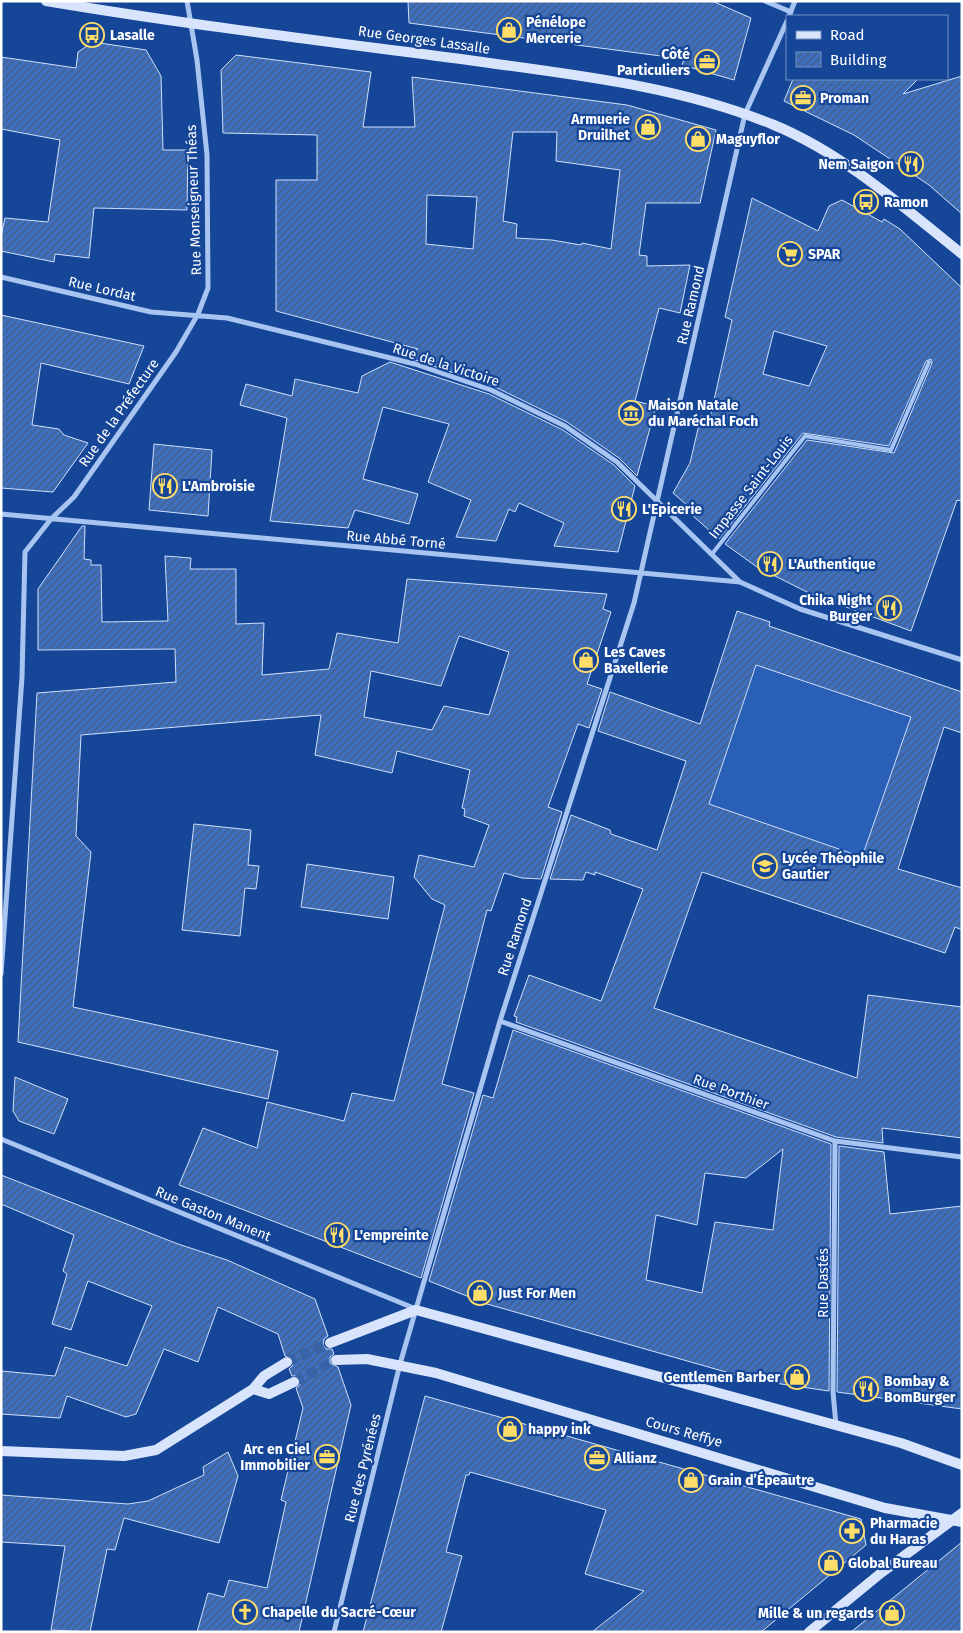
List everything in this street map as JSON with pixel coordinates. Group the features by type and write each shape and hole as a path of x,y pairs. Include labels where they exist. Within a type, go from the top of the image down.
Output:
{"street":[{"name":"Rue Georges Lassalle","path":"46,1 150,19 192,23 621,82 722,106 775,125 822,150 877,186 962,254"},
{"name":"Rue Monseigneur Théas","path":"187,1 192,23 207,154 208,288 198,314"},
{"path":"766,1 790,14 795,1"},
{"name":"Rue Ramond","path":"416,1310 500,1021 634,603 639,574 745,114 786,23"},
{"name":"Rue Lordat","path":"1,277 151,312 198,314"},
{"name":"Rue de la Victoire","path":"198,314 227,318 415,364 491,390 565,426 617,462 657,501"},
{"name":"Rue de la Préfecture","path":"1,974 22,677 24,552 79,489 176,352 198,314"},
{"name":"Rue Abbé Torné","path":"657,501 740,582"},
{"name":"Rue Abbé Torné","path":"1,514 740,582 800,609 962,660"},
{"name":"Rue Porthier","path":"500,1021 835,1141 962,1157"},
{"name":"Rue Gaston Manent","path":"1,1139 416,1310"},
{"name":"Rue Dastés","path":"835,1141 833,1392 836,1425"},
{"path":"330,1343 416,1310 917,1448 962,1466"},
{"name":"Rue des Pyrénées","path":"334,1632 400,1364 416,1310"},
{"name":"Cours Reffye","path":"336,1360 367,1359 400,1364 714,1455 885,1508 960,1518"},
{"path":"1,1452 124,1456 156,1450 254,1389 264,1376 287,1362"},
{"path":"254,1389 269,1394 294,1382"},
{"path":"809,1632 881,1573 960,1518"}],"lane":[{"name":"Impasse Saint-Louis","path":"712,554 805,436 891,450 929,362"}],"shaded area":[{"path":"756,665 911,717 862,857 709,804"}],"building":[{"path":"408,1 712,1 751,18 734,80 682,65 684,59 409,23"},
{"path":"93,42 146,50 161,76 163,150 188,150 187,210 94,208 89,258 55,254 54,262 1,251 1,236 5,218 48,222 60,140 1,129 1,57 76,68 78,52"},
{"path":"236,55 371,72 363,127 415,127 412,77 627,105 716,130 700,203 646,203 639,255 647,256 647,266 690,265 680,313 659,308 635,401 656,406 637,476 619,458 567,422 493,386 403,356 418,349 276,311 276,180 317,180 317,135 223,133 221,70","holes":["513,132 557,132 556,161 620,170 611,249 582,243 581,245 552,240 516,238 517,224 503,221","427,195 477,197 473,249 426,244"]},
{"path":"962,76 962,214 929,185 854,135 784,101 793,80 917,80 903,94"},
{"path":"752,198 818,231 829,206 842,200 882,222 884,219 900,229 962,288 962,501 957,500 911,631 811,594 757,567 725,544 807,440 894,453 932,363 931,359 926,361 889,446 803,433 719,539 692,515 695,512 673,493 690,463 701,416 710,418 732,320 725,317","holes":["774,331 827,346 809,386 763,374"]},
{"path":"1,315 144,346 129,384 41,363 32,425 59,429 64,435 88,443 53,492 1,488"},
{"path":"390,362 489,394 563,430 614,465 635,486 618,552 554,546 564,523 519,503 515,512 509,509 496,541 456,537 471,500 428,482 449,424 383,407 363,479 418,494 409,524 355,510 348,528 270,521 287,418 240,405 246,384 292,396 295,379 358,393 362,376"},
{"path":"154,444 212,450 208,516 149,510"},
{"path":"82,526 85,526 84,559 91,560 91,565 101,565 102,622 168,621 165,556 191,558 190,569 236,569 236,624 264,623 262,675 329,669 337,633 398,643 407,579 607,594 603,609 611,612 587,684 602,689 589,728 578,724 548,807 562,812 541,879 522,878 504,873 491,911 487,910 442,1084 474,1093 421,1278 179,1185 203,1128 257,1148 267,1102 344,1121 352,1093 394,1101 445,905 432,899 414,877 419,855 474,867 489,825 464,816 465,809 462,808 470,770 397,751 392,773 315,755 321,715 81,735 76,836 91,852 73,1007 278,1051 268,1099 18,1042 37,693 176,682 175,649 38,650 38,589","holes":["459,636 509,652 489,715 444,706 432,730 364,717 371,671 441,686"]},
{"path":"737,611 770,622 769,626 962,692 962,733 944,727 898,869 962,888 962,930 955,927 945,953 702,872 654,1008 857,1078 868,995 962,1007 962,1138 882,1128 883,1143 836,1137 516,1022 517,1017 514,1016 529,975 601,1001 643,889 595,872 595,875 586,872 583,880 550,879 571,815 610,830 611,834 657,850 686,761 598,731 610,692 700,724","holes":["756,665 911,717 862,857 709,804"]},
{"path":"194,824 251,830 248,865 259,866 256,889 245,888 240,936 182,930"},
{"path":"307,864 394,877 388,919 301,907"},
{"path":"513,1030 831,1144 829,1391 754,1380 487,1304 429,1281 483,1095 493,1098","holes":["783,1149 773,1230 715,1222 702,1293 646,1280 656,1215 697,1225 705,1173 746,1178"]},
{"path":"15,1077 68,1099 54,1134 19,1121 13,1111"},
{"path":"839,1146 884,1152 890,1214 962,1206 962,1409 837,1392"},
{"path":"1,1175 178,1244 227,1260 315,1299 328,1336 324,1339 323,1345 326,1349 332,1349 334,1354 330,1357 330,1363 338,1367 351,1405 299,1632 197,1632 208,1593 224,1597 229,1580 267,1588 286,1502 281,1500 303,1408 296,1388 300,1385 300,1379 297,1376 292,1376 289,1369 293,1365 293,1359 285,1356 278,1334 218,1307 198,1362 164,1349 136,1414 126,1417 67,1396 60,1418 1,1414 1,1371 55,1376 65,1347 127,1366 152,1306 88,1281 71,1330 52,1324 67,1274 63,1271 74,1235 1,1204"},
{"path":"425,1396 861,1519 866,1545 761,1632 592,1632 644,1591 585,1574 606,1510 470,1472 469,1475 466,1475 446,1552 462,1556 441,1632 363,1632"},
{"path":"228,1452 238,1476 219,1543 124,1518 115,1550 107,1549 90,1632 51,1630 65,1546 1,1542 1,1495 128,1504 148,1501 204,1475 203,1467"},
{"path":"962,1542 962,1632 851,1632"}],"tunnel":[{"path":"287,1362 330,1343"},
{"path":"294,1382 336,1360"}],"place":[{"name":"Pénélope Mercerie","path":"509,30"},
{"name":"Lasalle","path":"92,35"},
{"name":"Côté Particuliers","path":"707,62"},
{"name":"Proman","path":"803,98"},
{"name":"Armuerie Druilhet","path":"648,127"},
{"name":"Maguyflor","path":"698,139"},
{"name":"Nem Saigon","path":"911,164"},
{"name":"Ramon","path":"866,202"},
{"name":"SPAR","path":"790,254"},
{"name":"Maison Natale du Maréchal Foch","path":"631,413"},
{"name":"L'Ambroisie","path":"165,486"},
{"name":"L'Epicerie","path":"624,509"},
{"name":"L'Authentique","path":"770,564"},
{"name":"Chika Night Burger","path":"889,608"},
{"name":"Les Caves Baxellerie","path":"586,660"},
{"name":"Lycée Théophile Gautier","path":"765,866"},
{"name":"L'empreinte","path":"337,1235"},
{"name":"Just For Men","path":"480,1293"},
{"name":"Gentlemen Barber","path":"797,1377"},
{"name":"Bombay & BomBurger","path":"866,1389"},
{"name":"happy ink","path":"510,1429"},
{"name":"Arc en Ciel Immobilier","path":"327,1457"},
{"name":"Allianz","path":"597,1458"},
{"name":"Grain d’Épeautre","path":"691,1480"},
{"name":"Pharmacie du Haras","path":"852,1531"},
{"name":"Global Bureau","path":"831,1563"},
{"name":"Chapelle du Sacré-Cœur","path":"245,1612"},
{"name":"Mille & un regards","path":"892,1613"}]}
